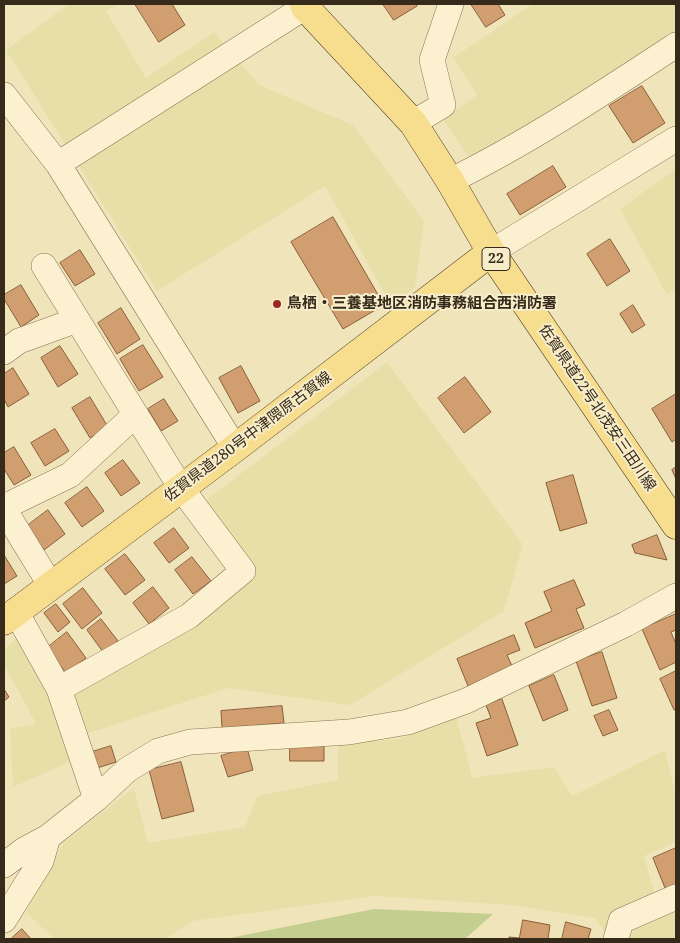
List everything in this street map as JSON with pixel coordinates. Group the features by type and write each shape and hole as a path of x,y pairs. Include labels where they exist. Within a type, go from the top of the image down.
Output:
{"main road":[{"name":"佐賀県道22号北茂安三田川線","path":"305,5 413,123 450,181 491,252 676,525"},
{"name":"佐賀県道280号中津隈原古賀線","path":"10,616 491,252"}],"street":[{"path":"413,123 443,105 432,60 451,4"},
{"path":"58,164 305,5"},
{"path":"450,181 487,163 589,102 676,45"},
{"path":"4,95 58,164 234,448"},
{"path":"491,252 676,139"},
{"path":"44,266 181,488 243,571 189,616 59,690"},
{"path":"4,352 19,341 76,320"},
{"path":"51,586 4,508 70,475 135,416"},
{"path":"4,865 24,850 48,837 96,799 127,770 158,751 190,742 349,732 408,722 466,701 626,624 676,596"},
{"path":"10,616 59,690 96,799"},
{"path":"4,920 41,860 48,837"},
{"path":"616,939 621,921 676,897"}],"shaded area":[{"path":"69,4 118,4 106,11 146,78 214,32 259,85 353,125 424,221 415,287 393,309 325,186 157,291 6,50"},
{"path":"533,4 676,4 676,35 507,146 468,156 443,119 477,95 453,58"},
{"path":"676,169 676,288 667,295 620,209"},
{"path":"387,362 523,545 504,611 350,705 228,688 68,740 74,760 13,787 10,729 36,724 4,664 4,650 18,637 53,705 255,571 205,501"},
{"path":"456,715 472,778 554,767 572,796 665,750 676,798 676,842 644,856 661,917 676,911 676,939 610,939 595,918 509,905 375,896 193,921 165,939 54,939 26,912 64,842 134,788 148,843 245,827 257,796 338,780 338,743 399,739"}],"green space":[{"path":"374,909 493,914 465,939 225,939"}],"building":[{"path":"135,4 172,4 185,25 159,42"},
{"path":"383,4 416,4 417,6 394,20"},
{"path":"471,4 498,4 505,15 486,27"},
{"path":"642,86 665,123 633,143 609,106"},
{"path":"553,166 566,187 520,215 507,194"},
{"path":"333,217 384,305 343,329 291,242"},
{"path":"610,239 630,271 607,286 587,254"},
{"path":"80,250 95,274 75,286 60,263"},
{"path":"21,285 39,315 21,327 4,299 4,295"},
{"path":"633,305 645,325 632,333 620,314"},
{"path":"121,308 140,339 117,354 98,323"},
{"path":"143,345 163,377 139,391 120,359"},
{"path":"60,346 78,374 58,387 41,358"},
{"path":"241,366 260,401 238,413 219,378"},
{"path":"13,368 29,394 8,407 4,399 4,374"},
{"path":"465,377 491,412 464,433 438,398"},
{"path":"676,394 676,439 672,442 652,409"},
{"path":"90,397 108,427 90,438 72,408"},
{"path":"164,399 178,421 161,431 148,409"},
{"path":"55,429 69,451 45,466 31,443"},
{"path":"14,447 31,475 14,485 4,469 4,453"},
{"path":"123,460 140,483 121,496 105,473"},
{"path":"676,467 676,479 672,470"},
{"path":"573,475 587,523 560,531 546,483"},
{"path":"87,487 104,511 82,527 65,503"},
{"path":"48,510 65,534 44,550 27,526"},
{"path":"174,528 189,548 169,563 154,543"},
{"path":"657,535 667,560 635,553 632,545"},
{"path":"125,554 145,580 125,595 105,569"},
{"path":"4,555 17,576 4,584"},
{"path":"192,557 211,581 193,594 175,570"},
{"path":"574,580 585,605 576,609 584,628 535,648 525,623 552,611 544,592"},
{"path":"153,587 169,608 149,624 133,603"},
{"path":"83,588 102,613 82,629 63,604"},
{"path":"56,604 70,622 58,632 44,613"},
{"path":"676,614 676,630 671,632 676,644 676,662 660,670 642,629"},
{"path":"101,619 118,641 103,652 87,630"},
{"path":"67,632 86,658 66,673 47,648"},
{"path":"514,635 520,650 507,655 513,668 468,686 457,659"},
{"path":"602,652 617,698 592,706 576,661"},
{"path":"676,671 676,709 674,710 660,679"},
{"path":"554,675 568,710 543,721 529,686"},
{"path":"4,689 9,697 4,701"},
{"path":"502,699 518,745 487,756 476,723 491,718 486,705"},
{"path":"282,706 284,723 222,728 221,711"},
{"path":"609,710 618,730 603,736 594,716"},
{"path":"290,744 324,744 324,761 290,761"},
{"path":"111,746 116,762 94,769 89,753"},
{"path":"247,748 253,770 228,777 221,756"},
{"path":"181,762 194,811 162,819 149,770"},
{"path":"676,848 676,889 667,893 653,858"},
{"path":"523,920 550,925 548,939 509,939 509,937 519,938"},
{"path":"566,922 591,929 588,939 562,939"},
{"path":"22,929 31,939 11,939"}],"place":[{"name":"鳥栖・三養基地区消防事務組合西消防署","path":"277,304"}]}
